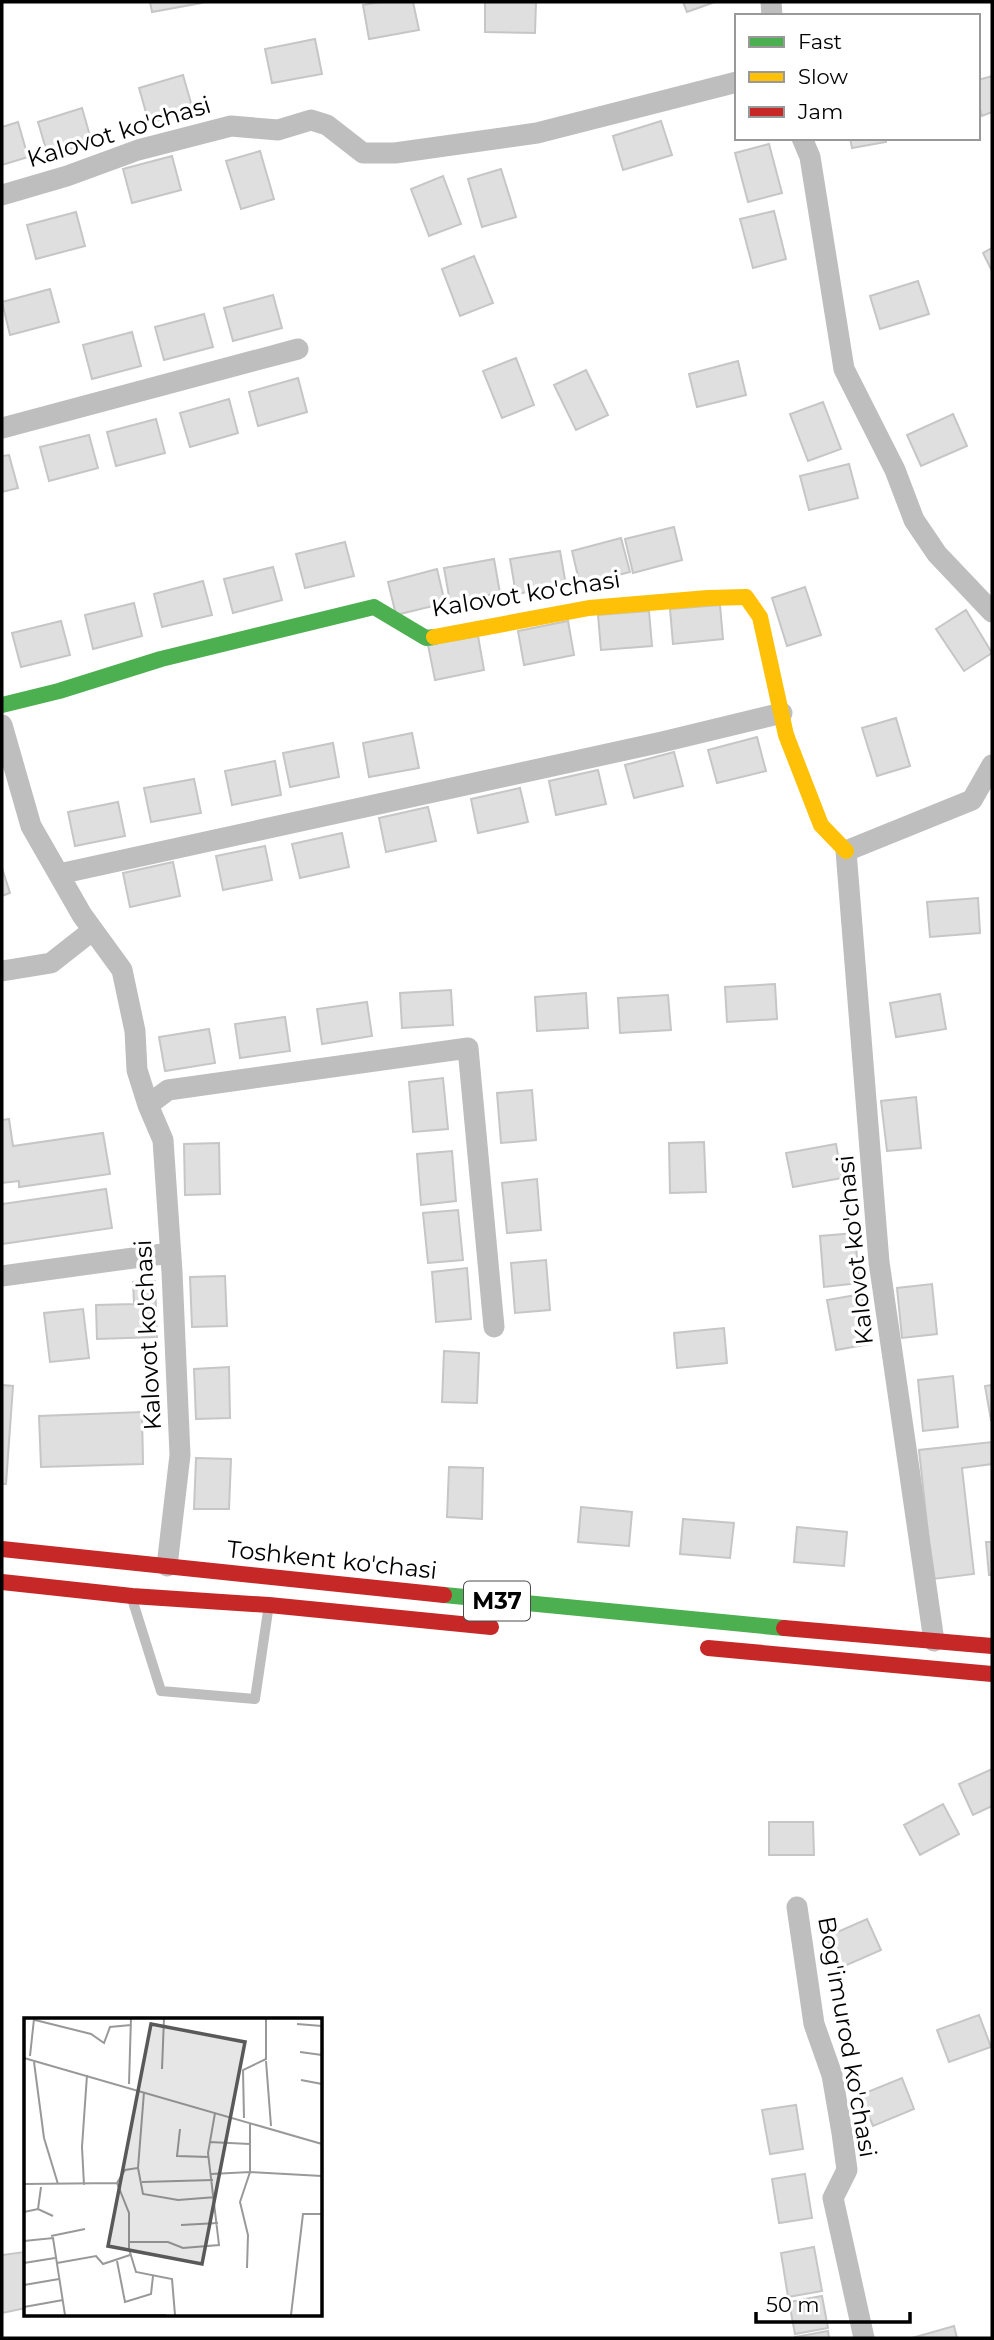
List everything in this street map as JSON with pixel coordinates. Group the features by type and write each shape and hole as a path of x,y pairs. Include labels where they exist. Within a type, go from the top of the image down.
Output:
{"main road":[{"name":"Kalovot ko'chasi","path":"2,705 59,691 161,659 374,607 426,638 589,608 708,597 746,597 760,617 786,735 821,825 846,851"},
{"name":"Toshkent ko'chasi","path":"2,1549 576,1609 992,1646"},
{"name":"Toshkent ko'chasi","path":"2,1582 132,1596 269,1605 506,1628"},
{"path":"687,1646 992,1674"}],"street":[{"name":"Kalovot ko'chasi","path":"2,195 67,176 138,150 231,126 278,130 311,120 327,125 363,153 395,153 537,133 735,83"},
{"path":"803,140 810,157 844,369 895,471 915,520 937,554 992,612"},
{"path":"2,428 298,349"},
{"path":"59,874 662,742 782,713"},
{"name":"Kalovot ko'chasi","path":"2,725 31,827 93,930 122,970 135,1031 136,1070 163,1140 180,1455 167,1566"},
{"path":"846,851 972,800 992,765"},
{"name":"Kalovot ko'chasi","path":"846,851 879,1262 934,1642"},
{"path":"2,971 51,962 93,930"},
{"path":"148,1105 168,1090 468,1048 494,1327"},
{"path":"2,1276 170,1253"},
{"name":"Bog'imurod ko'chasi","path":"797,1907 814,2024 832,2075 847,2170 832,2198 864,2338"}],"lane":[{"path":"132,1596 161,1691 255,1699 269,1605"}],"building":[{"path":"150,2 202,2 202,3 152,12"},
{"path":"413,2 419,30 369,39 363,5"},
{"path":"485,2 536,2 535,33 485,32"},
{"path":"683,2 715,2 687,12"},
{"path":"315,39 322,74 272,83 265,49"},
{"path":"183,75 193,110 149,123 139,88"},
{"path":"992,76 992,112 982,116 980,109 980,79"},
{"path":"82,108 92,143 48,156 38,122"},
{"path":"661,121 672,155 623,170 613,136"},
{"path":"18,122 28,157 2,165 2,127"},
{"path":"850,140 886,140 886,142 852,148"},
{"path":"769,144 782,193 748,202 735,153"},
{"path":"260,151 274,199 241,209 226,161"},
{"path":"172,156 181,190 132,203 123,169"},
{"path":"501,169 516,217 482,227 468,179"},
{"path":"443,176 461,224 429,236 411,189"},
{"path":"774,211 786,259 753,268 740,219"},
{"path":"76,212 85,246 36,259 27,225"},
{"path":"992,248 992,271 983,253"},
{"path":"474,256 493,303 460,316 442,269"},
{"path":"918,281 929,314 880,329 870,296"},
{"path":"50,289 59,322 10,335 2,302"},
{"path":"273,295 282,328 233,341 224,308"},
{"path":"204,314 213,347 164,360 155,327"},
{"path":"132,332 141,366 92,379 83,345"},
{"path":"516,358 534,405 502,418 483,371"},
{"path":"738,361 746,395 697,407 689,374"},
{"path":"586,370 608,415 576,430 554,385"},
{"path":"298,378 307,412 258,426 249,392"},
{"path":"229,399 238,433 190,447 180,413"},
{"path":"823,402 841,449 808,461 790,414"},
{"path":"953,414 967,446 921,466 907,435"},
{"path":"156,419 165,453 116,466 107,432"},
{"path":"89,435 98,468 49,481 40,447"},
{"path":"9,455 18,488 2,492 2,456"},
{"path":"849,464 858,498 809,510 800,476"},
{"path":"674,527 682,560 633,573 625,539"},
{"path":"621,538 630,572 580,585 572,551"},
{"path":"345,542 354,576 305,588 296,554"},
{"path":"560,551 566,585 516,594 510,559"},
{"path":"494,559 500,593 450,602 444,568"},
{"path":"273,567 282,600 233,613 224,579"},
{"path":"437,569 445,603 396,615 388,582"},
{"path":"203,581 212,615 162,627 154,594"},
{"path":"805,587 821,635 787,646 772,598"},
{"path":"134,603 142,636 93,649 85,615"},
{"path":"720,605 723,639 673,644 670,609"},
{"path":"966,610 992,653 964,671 936,629"},
{"path":"649,611 652,646 601,650 598,615"},
{"path":"61,621 70,655 21,667 12,633"},
{"path":"568,621 574,655 524,665 518,631"},
{"path":"478,636 484,670 435,680 428,645"},
{"path":"896,718 910,766 877,776 862,728"},
{"path":"412,733 419,768 369,777 363,743"},
{"path":"757,737 766,771 717,783 708,750"},
{"path":"333,743 339,777 290,787 283,753"},
{"path":"674,752 683,786 634,798 625,765"},
{"path":"275,761 281,795 232,805 225,771"},
{"path":"598,770 606,804 556,815 549,781"},
{"path":"194,779 201,813 151,822 144,788"},
{"path":"520,788 528,822 478,833 471,799"},
{"path":"118,802 125,836 75,846 68,812"},
{"path":"428,807 436,841 386,852 379,818"},
{"path":"342,833 349,867 300,878 292,844"},
{"path":"265,846 272,880 223,890 216,856"},
{"path":"173,862 180,896 130,907 123,873"},
{"path":"2,868 10,893 2,896"},
{"path":"978,898 980,933 930,937 927,902"},
{"path":"775,984 777,1019 727,1022 725,987"},
{"path":"451,990 453,1025 402,1028 400,993"},
{"path":"586,993 588,1028 537,1031 535,997"},
{"path":"940,994 946,1029 896,1037 890,1003"},
{"path":"668,995 671,1030 620,1033 618,998"},
{"path":"367,1002 372,1036 322,1044 317,1009"},
{"path":"285,1017 290,1051 240,1058 235,1024"},
{"path":"209,1029 215,1063 165,1071 159,1037"},
{"path":"443,1078 448,1129 413,1132 409,1082"},
{"path":"532,1090 536,1140 501,1143 497,1093"},
{"path":"916,1097 921,1148 887,1151 881,1101"},
{"path":"9,1119 13,1146 103,1133 110,1174 19,1187 19,1181 2,1183 2,1120"},
{"path":"704,1142 706,1192 670,1193 669,1143"},
{"path":"219,1143 220,1194 185,1195 184,1144"},
{"path":"836,1144 842,1178 793,1187 786,1153"},
{"path":"452,1151 456,1201 421,1205 417,1154"},
{"path":"537,1179 541,1230 507,1233 502,1183"},
{"path":"106,1189 112,1228 2,1244 2,1204"},
{"path":"458,1210 463,1260 428,1263 423,1213"},
{"path":"855,1233 859,1283 824,1287 820,1236"},
{"path":"546,1260 550,1310 515,1313 511,1263"},
{"path":"467,1268 471,1319 436,1322 432,1272"},
{"path":"225,1276 227,1326 192,1327 190,1277"},
{"path":"155,1281 157,1337 97,1339 96,1305 134,1304 133,1282"},
{"path":"932,1284 937,1334 902,1338 897,1288"},
{"path":"862,1294 870,1344 836,1350 827,1300"},
{"path":"83,1309 89,1358 50,1362 44,1313"},
{"path":"724,1328 727,1363 677,1368 674,1333"},
{"path":"444,1351 479,1353 477,1403 442,1402"},
{"path":"229,1367 230,1418 196,1419 194,1369"},
{"path":"953,1376 958,1427 923,1431 918,1380"},
{"path":"2,1385 13,1386 6,1484 2,1484"},
{"path":"992,1385 992,1420 991,1420 985,1386"},
{"path":"142,1412 143,1464 41,1467 39,1416"},
{"path":"992,1442 992,1464 962,1468 974,1574 933,1579 919,1450"},
{"path":"196,1458 231,1459 229,1509 194,1509"},
{"path":"449,1467 483,1468 482,1519 447,1517"},
{"path":"581,1507 632,1512 629,1546 578,1542"},
{"path":"683,1519 734,1523 730,1558 680,1554"},
{"path":"797,1527 847,1532 844,1566 794,1562"},
{"path":"986,1542 992,1542 992,1575 989,1575"},
{"path":"992,1769 992,1806 973,1815 959,1784"},
{"path":"943,1804 959,1834 920,1855 904,1825"},
{"path":"769,1822 813,1822 814,1855 769,1855"},
{"path":"867,1919 881,1950 840,1968 826,1937"},
{"path":"979,2015 991,2047 949,2062 937,2030"},
{"path":"902,2078 914,2109 873,2126 860,2095"},
{"path":"796,2105 803,2149 770,2154 762,2110"},
{"path":"805,2174 812,2218 779,2223 772,2179"},
{"path":"814,2247 822,2291 788,2297 781,2253"},
{"path":"24,2252 24,2308 2,2313 2,2255"},
{"path":"822,2296 828,2328 795,2334 789,2302"},
{"path":"954,2326 957,2338 912,2338"},
{"path":"828,2331 829,2338 795,2338 795,2337"}],"traffic: fast":[{"path":"2,705 59,691 161,659 374,607 426,638 434,637"},
{"path":"444,1595 784,1628"}],"traffic: slow":[{"path":"434,637 589,608 746,597 760,617 786,735 821,825 846,851"}],"traffic: jam":[{"path":"2,1549 444,1595"},
{"path":"2,1582 491,1627"},
{"path":"784,1628 992,1646"},
{"path":"708,1648 992,1674"}]}
